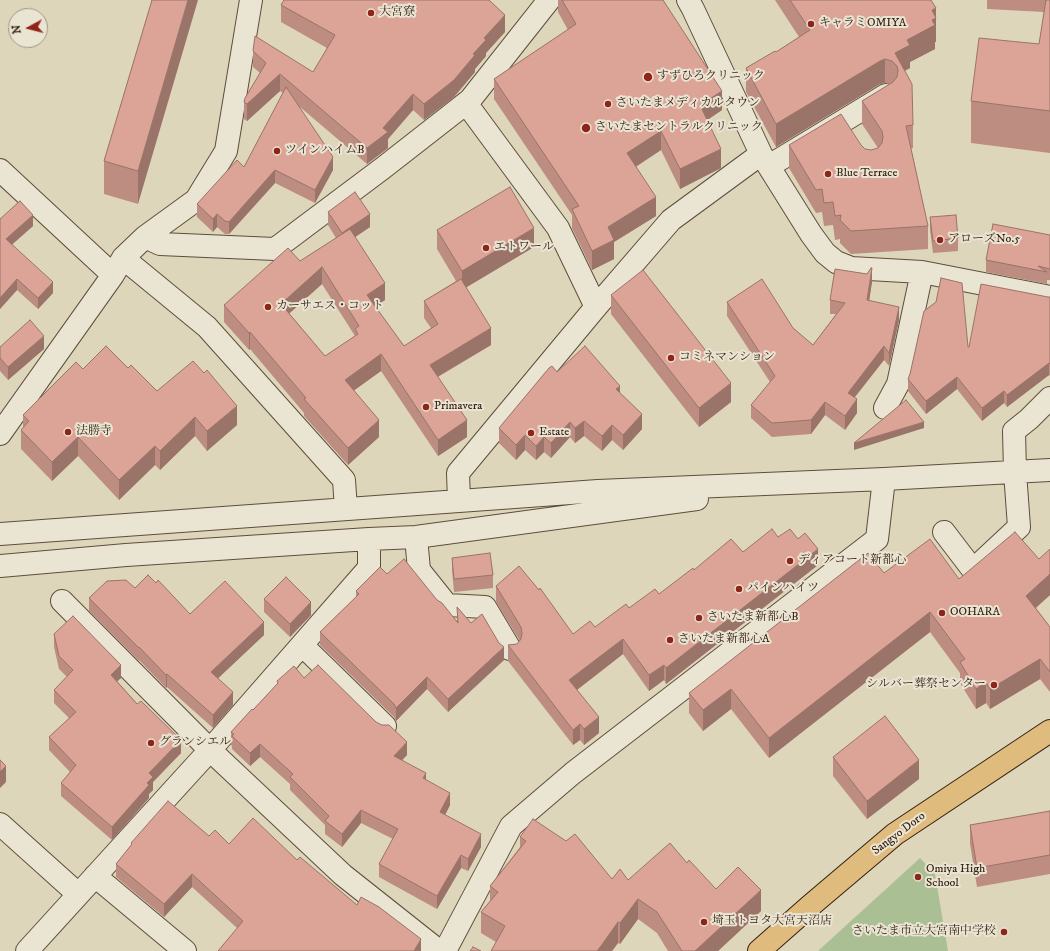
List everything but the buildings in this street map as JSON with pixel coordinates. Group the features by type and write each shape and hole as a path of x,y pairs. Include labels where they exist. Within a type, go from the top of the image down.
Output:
{"main road":[{"name":"Sangyo Doro","path":"760,951 810,906 895,834 1050,731"}],"street":[{"path":"0,434 118,267 145,237 196,200 226,151 251,0"},
{"path":"145,237 160,244 275,249 383,168 470,100 549,0"},
{"path":"688,0 765,160 811,234 825,253 836,262 851,268 922,272 1050,297"},
{"path":"459,501 458,473 596,307 671,220 765,160 850,129 886,96"},
{"path":"466,103 558,228 596,307"},
{"path":"0,170 118,267 207,327 344,480 346,509"},
{"path":"885,408 898,384 922,272"},
{"path":"944,532 973,570 1019,527 1014,431 1029,419 1050,398"},
{"path":"0,534 598,491 884,479 1050,470"},
{"path":"445,951 511,826 573,773 877,539 884,479"},
{"path":"0,566 126,555 416,537 833,480"},
{"path":"416,537 419,570 447,604 485,607 510,649"},
{"path":"26,951 210,750 369,568 368,539"},
{"path":"62,601 210,750 343,874 439,951"},
{"path":"302,645 385,726"},
{"path":"0,824 78,894"},
{"path":"94,876 185,951"}],"green space":[{"name":"Omiya High School","path":"920,858 935,874 948,951 818,951"}],"place":[{"name":"大宮寮","path":"371,13"},
{"name":"キャラミOMIYA","path":"811,24"},
{"name":"すずひろクリニック","path":"648,77"},
{"name":"さいたまメディカルタウン","path":"608,104"},
{"name":"さいたまセントラルクリニック","path":"586,128"},
{"name":"ツインハイムB","path":"277,151"},
{"name":"Blue Terrace","path":"828,174"},
{"name":"アローズNo.5","path":"940,240"},
{"name":"エトワール","path":"486,248"},
{"name":"カーサエス・コット","path":"268,307"},
{"name":"コミネマンション","path":"671,358"},
{"name":"Primavera","path":"426,407"},
{"name":"法勝寺","path":"68,432"},
{"name":"Estate","path":"531,433"},
{"name":"ディアコート新都心","path":"790,561"},
{"name":"パインハイツ","path":"739,589"},
{"name":"OOHARA","path":"942,613"},
{"name":"さいたま新都心B","path":"699,618"},
{"name":"さいたま新都心A","path":"670,640"},
{"name":"シルバー葬祭センター","path":"994,685"},
{"name":"グランシエル","path":"151,743"},
{"name":"Omiya High School","path":"918,877"},
{"name":"埼玉トヨタ大宮天沼店","path":"704,922"},
{"name":"さいたま市立大宮南中学校","path":"1004,932"}]}
